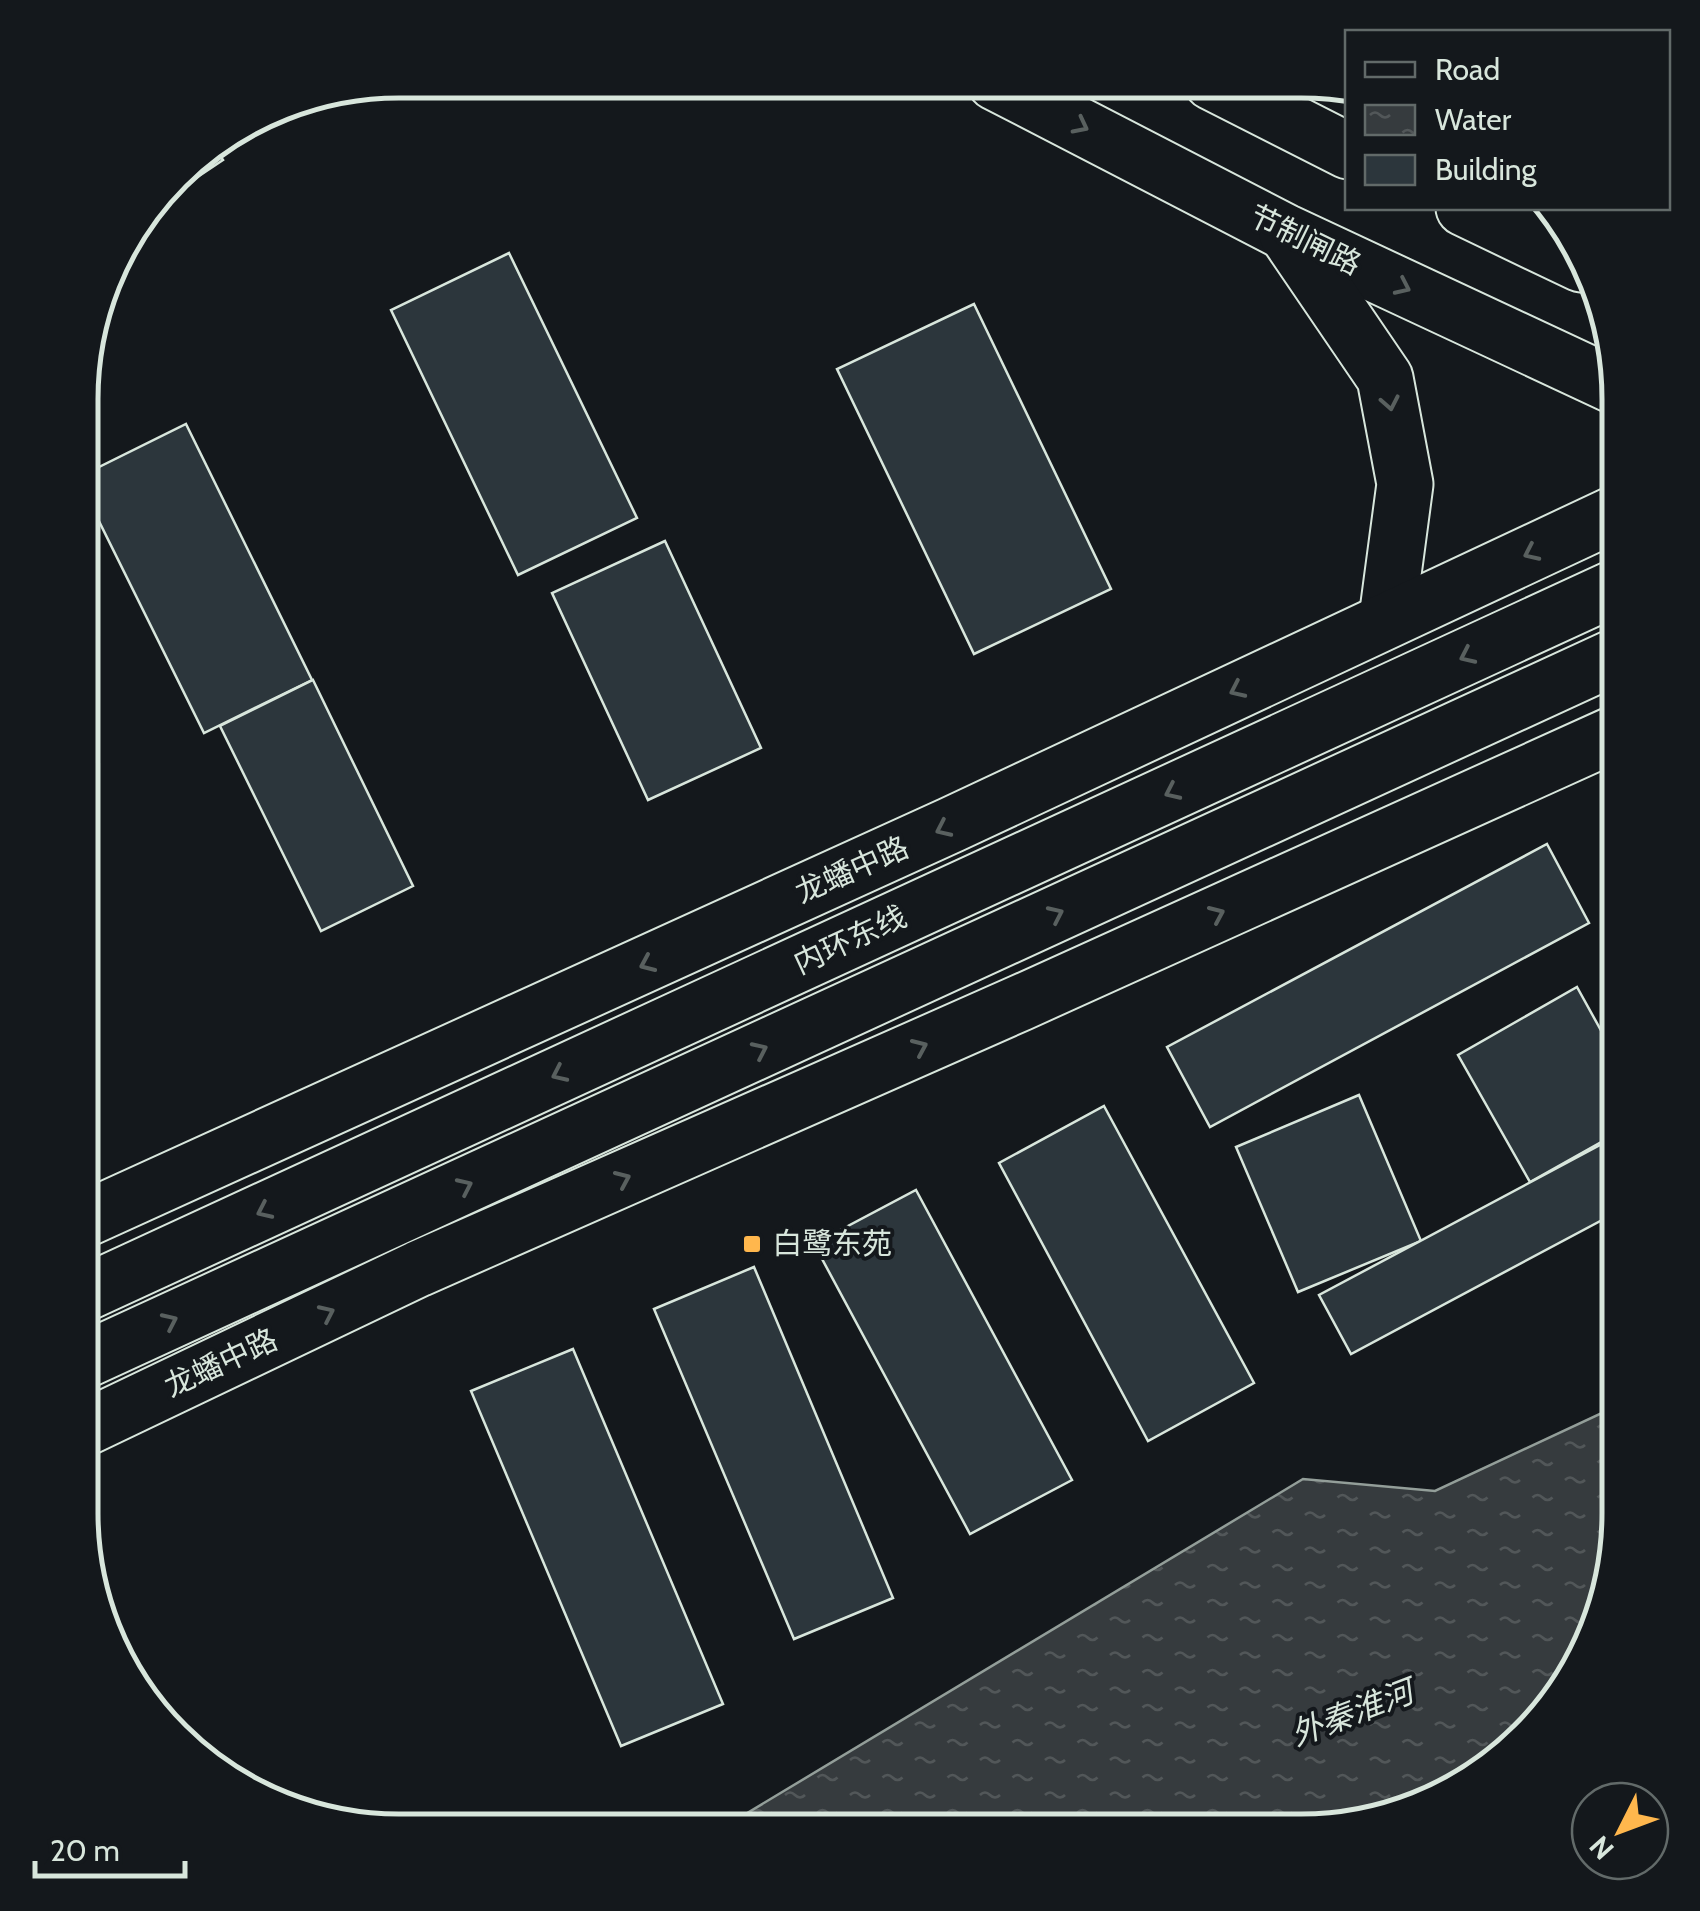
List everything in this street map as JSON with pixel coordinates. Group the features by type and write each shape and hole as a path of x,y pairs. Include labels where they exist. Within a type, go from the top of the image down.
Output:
{"main road":[{"name":"节制闸路","path":"1024,97 1286,232 1602,380"},
{"path":"1242,97 1345,149"},
{"path":"1468,210 1567,257"},
{"path":"1286,232 1385,378 1405,484 1387,619"},
{"name":"龙蟠中路","path":"98,1213 951,826 1602,520"},
{"name":"内环东线","path":"98,1288 1602,594"},
{"name":"内环东线","path":"98,1354 1602,663"},
{"name":"龙蟠中路","path":"98,1422 418,1269 1602,740"}],"water":[{"name":"外秦淮河","path":"1602,1413 1600,1552 1580,1628 1540,1696 1514,1725 1469,1763 1435,1782 1398,1798 1321,1813 747,1813 1303,1479 1435,1491"}],"building":[{"path":"220,156 223,160 190,182"},
{"path":"509,253 637,518 518,575 391,310"},
{"path":"974,304 1111,589 974,654 837,369"},
{"path":"186,424 312,680 204,733 98,519 98,468"},
{"path":"665,541 761,748 648,800 552,593"},
{"path":"313,680 413,886 321,931 220,726"},
{"path":"1547,844 1589,923 1210,1127 1167,1047"},
{"path":"1577,987 1602,1032 1602,1142 1530,1182 1458,1055"},
{"path":"1359,1095 1421,1241 1298,1292 1236,1147"},
{"path":"1104,1106 1254,1383 1148,1441 999,1163"},
{"path":"1602,1144 1602,1220 1351,1354 1319,1295"},
{"path":"916,1190 1072,1480 970,1534 814,1244"},
{"path":"754,1267 893,1598 794,1639 654,1309"},
{"path":"573,1349 723,1704 621,1746 471,1391"}],"place":[{"name":"白鹭东苑","path":"752,1244"}]}
